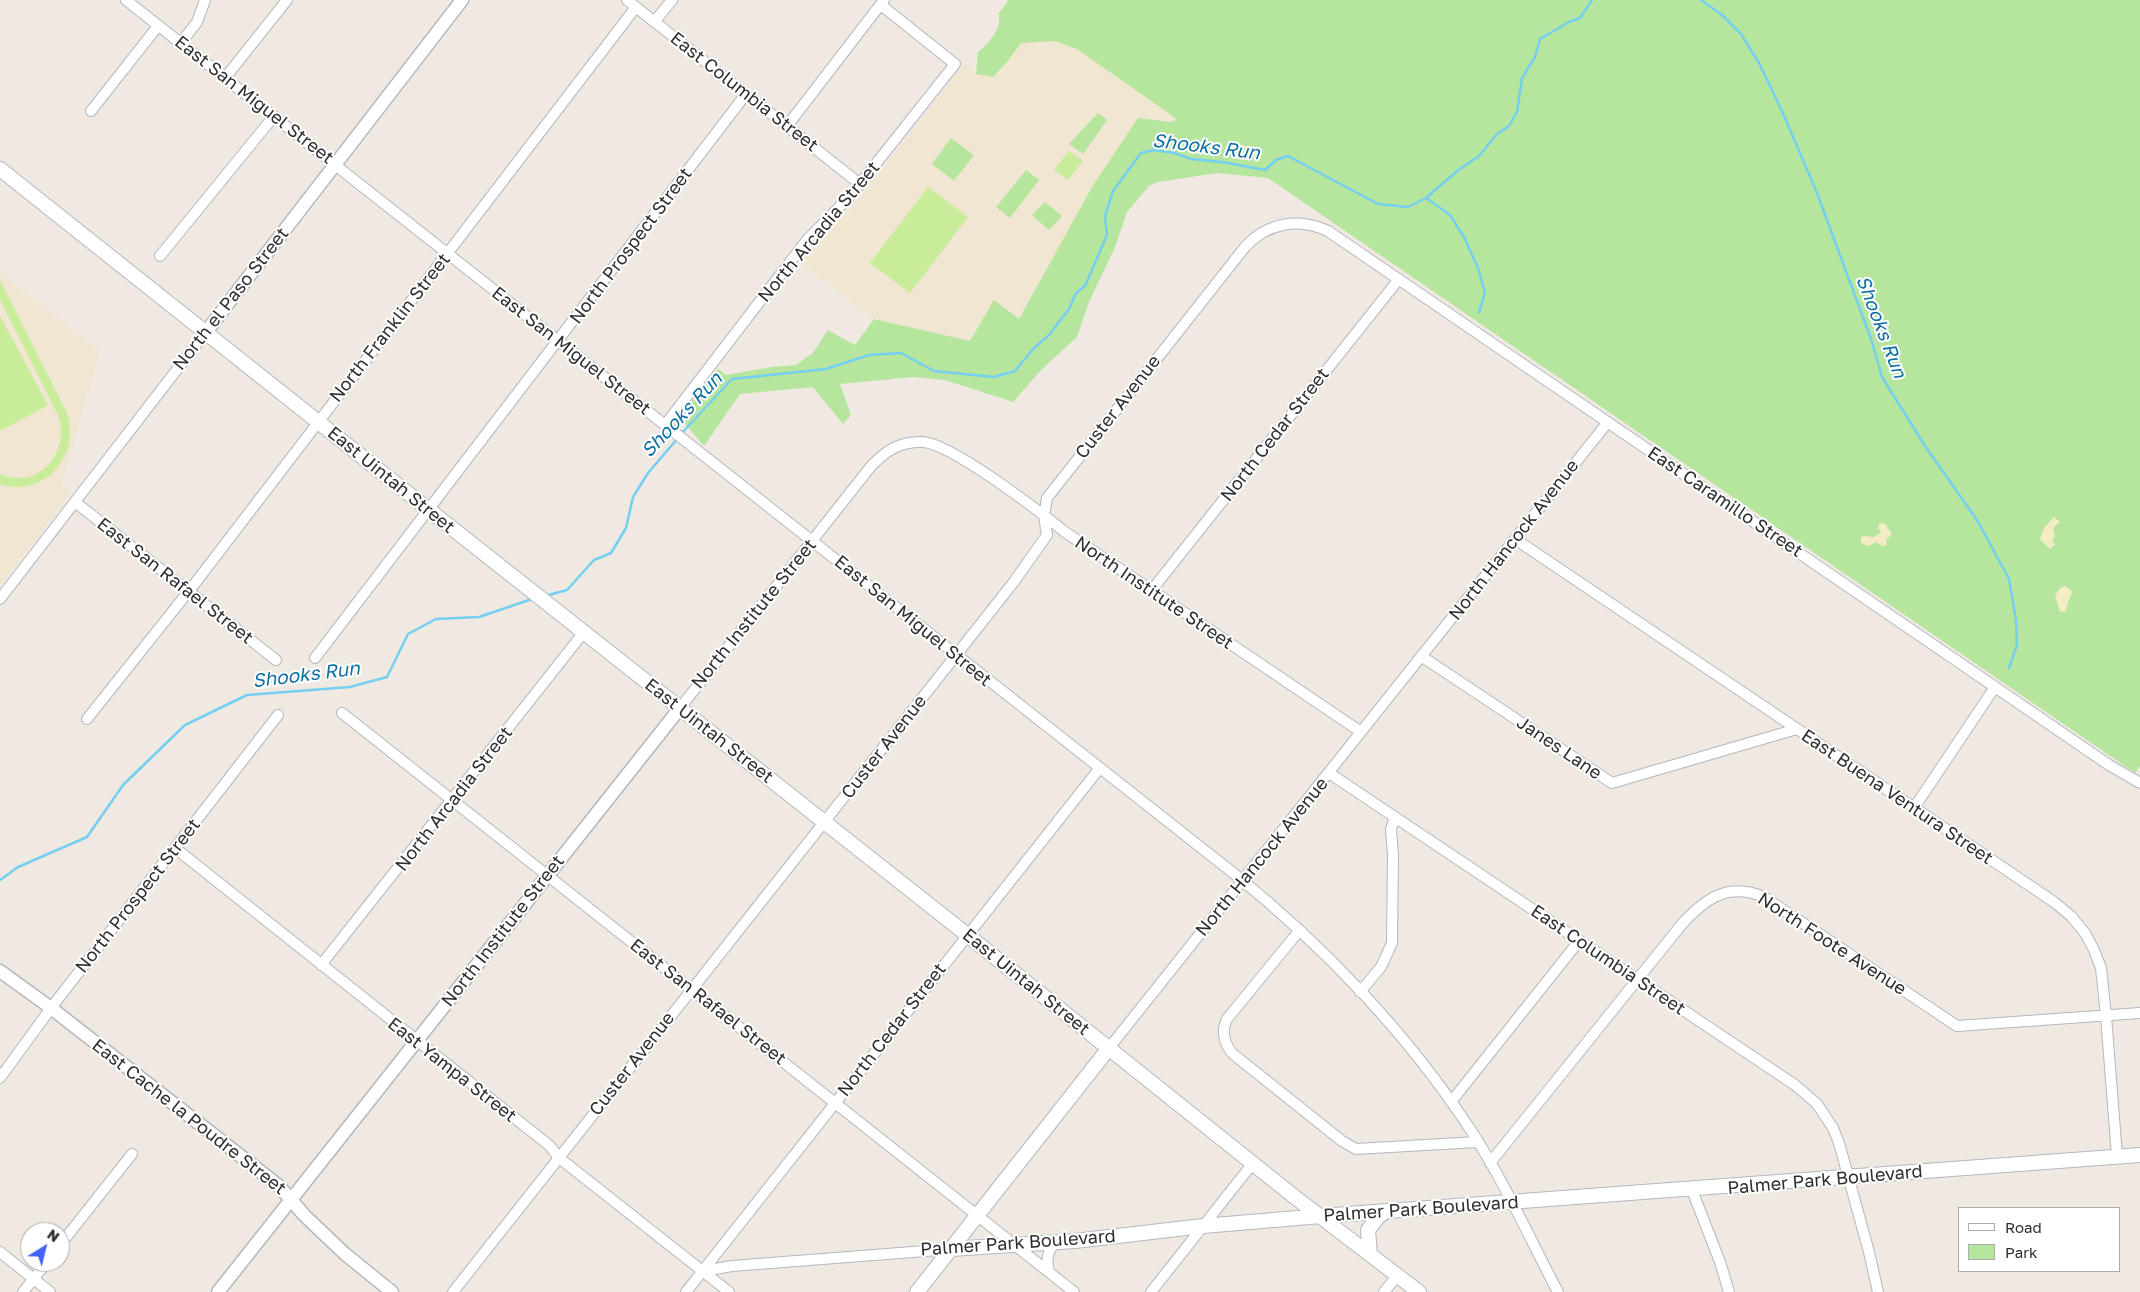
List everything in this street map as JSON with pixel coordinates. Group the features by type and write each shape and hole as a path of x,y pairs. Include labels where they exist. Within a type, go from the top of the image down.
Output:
{"main road":[{"name":"East Uintah Street","path":"0,168 1253,1163 1419,1292"},
{"name":"North Hancock Avenue","path":"917,1292 1109,1048"},
{"name":"Palmer Park Boulevard","path":"951,1249 1016,1246 1203,1226 1321,1216 1692,1190 2140,1155"},
{"path":"1370,1254 1368,1230 1379,1216 1385,1212"}],"street":[{"name":"East San Miguel Street","path":"126,0 335,163 447,254 1243,882 1299,931 1360,992 1398,1035 1451,1102 1490,1163 1558,1292"},
{"path":"181,43 197,22 205,0"},
{"path":"225,78 287,0"},
{"name":"North el Paso Street","path":"0,599 462,0"},
{"path":"655,22 672,0"},
{"path":"786,126 882,2"},
{"name":"North Arcadia Street","path":"665,425 807,240 860,184 954,64 882,2"},
{"name":"East Columbia Street","path":"632,3 860,184"},
{"name":"North Franklin Street","path":"87,719 188,592 447,254 632,3"},
{"path":"91,111 158,26"},
{"name":"North Prospect Street","path":"315,658 746,94"},
{"path":"160,256 274,116"},
{"name":"Custer Avenue","path":"453,1292 1013,583 1047,535 1044,516 1047,498 1245,247 1256,236 1270,228 1290,223 1308,224"},
{"name":"East Caramillo Street","path":"1308,224 1328,231 1995,688 2109,765 2140,783"},
{"name":"North Cedar Street","path":"1151,591 1399,279"},
{"name":"North Hancock Avenue","path":"1109,1048 1608,422"},
{"name":"North Institute Street","path":"218,1292 879,458 897,446 914,442 930,444 952,453 1151,591 1361,732"},
{"name":"East San Rafael Street","path":"75,502 276,660"},
{"name":"East Buena Ventura Street","path":"1515,539 2054,902 2071,916 2084,933 2097,956 2101,968 2117,1156"},
{"name":"North Arcadia Street","path":"321,965 584,632"},
{"name":"Janes Lane","path":"1422,656 1612,783 1796,729"},
{"path":"1914,808 1995,688"},
{"name":"East San Rafael Street","path":"342,713 548,874 1074,1292"},
{"name":"North Prospect Street","path":"0,1078 51,1008 278,715"},
{"name":"North Cedar Street","path":"686,1292 1099,769"},
{"name":"East Columbia Street","path":"1329,773 1808,1095 1817,1104 1833,1128 1845,1158 1878,1292"},
{"path":"1360,992 1381,966 1392,943 1394,855 1391,829 1395,817"},
{"name":"East Yampa Street","path":"175,848 550,1146 558,1158 729,1292"},
{"name":"North Foote Avenue","path":"1490,1163 1698,907 1723,893 1744,891 1755,893 1772,901 1957,1026 2140,1013"},
{"path":"1299,931 1227,1019 1223,1033 1228,1049 1232,1054 1342,1141 1356,1148 1477,1142"},
{"path":"1451,1102 1579,941"},
{"name":"East Cache la Poudre Street","path":"0,970 279,1186 293,1199 306,1216 345,1254 392,1292"},
{"path":"70,1232 132,1154"},
{"path":"1151,1292 1253,1163"},
{"path":"1692,1190 1720,1262 1729,1292"},
{"path":"1048,1272 1046,1261 1051,1247 1056,1242"},
{"name":"Palmer Park Boulevard","path":"703,1271 732,1266 951,1249"},
{"path":"0,1252 50,1292"},
{"path":"23,1292 39,1272"},
{"path":"1384,1292 1398,1275"}],"shaded area":[{"path":"1024,12 1178,119 1171,122 1138,118 1092,187 1019,320 970,341 874,319 796,259 850,210 965,64 977,74"},
{"path":"0,273 100,351 60,487 67,488 70,491 49,522 0,585"}],"green space":[{"path":"1007,0 2140,0 2140,766 2135,773 1268,178 1217,173 1158,182 1149,186 1127,212 1115,247 1089,302 1077,337 1042,369 1013,402 945,380 913,377 840,384 851,415 843,424 813,387 740,394 704,446 679,417 718,369 726,375 796,365 813,353 828,330 855,345 874,319 970,341 994,300 1019,319 1092,187 1138,118 1171,122 1177,119 1077,49 1055,41 1021,43 993,77 976,74 978,52 987,44 997,30 999,13"},
{"path":"1098,113 1107,120 1083,154 1069,144"},
{"path":"951,138 974,155 954,181 932,164"},
{"path":"1069,151 1083,161 1068,180 1054,170"},
{"path":"1026,170 1039,180 1010,218 996,207"},
{"path":"928,187 968,217 910,293 870,263"},
{"path":"1045,202 1062,216 1049,230 1032,215"},
{"path":"0,280 66,411 70,427 69,442 64,457 56,469 45,479 32,485 16,487 0,484 0,474 14,478 27,477 39,473 56,454 60,442 61,429 58,415 0,300"},
{"path":"0,316 48,405 0,431"}],"sand":[{"path":"2054,517 2060,522 2053,528 2055,536 2052,541 2055,545 2050,549 2040,539 2044,528"},
{"path":"1881,523 1885,524 1892,534 1886,540 1887,545 1882,546 1876,542 1869,546 1861,543 1861,537 1873,537 1881,533 1878,526"},
{"path":"2065,586 2072,593 2066,611 2063,612 2060,611 2055,596 2060,588"}],"waterway":[{"name":"Shooks Run","path":"681,434 732,379 826,369 869,355 901,353 934,371 994,377 1015,371 1033,349 1049,335 1069,309 1076,293 1085,286 1107,235 1105,216 1113,191 1141,153 1154,150 1174,153 1191,159 1222,162 1265,170 1276,160 1288,156 1378,204 1408,207 1426,198 1457,171 1479,156 1497,134 1509,126 1517,112 1522,78 1535,57 1540,39 1569,22 1580,18 1592,0"},
{"name":"Shooks Run","path":"1701,0 1722,15 1741,34 1759,63 1817,193 1871,339 1882,377 1925,446 1977,520 2009,579 2016,620 2017,645 2009,668"},
{"name":"Shooks Run","path":"1426,198 1450,215 1464,237 1478,268 1485,293 1479,312"},
{"name":"Shooks Run","path":"545,596 567,590 594,560 611,553 626,528 633,497 648,473 678,438"},
{"name":"Shooks Run","path":"0,880 18,867 87,837 123,785 185,725 247,695 350,687 387,677 408,634 436,619 479,617 532,599"}]}
